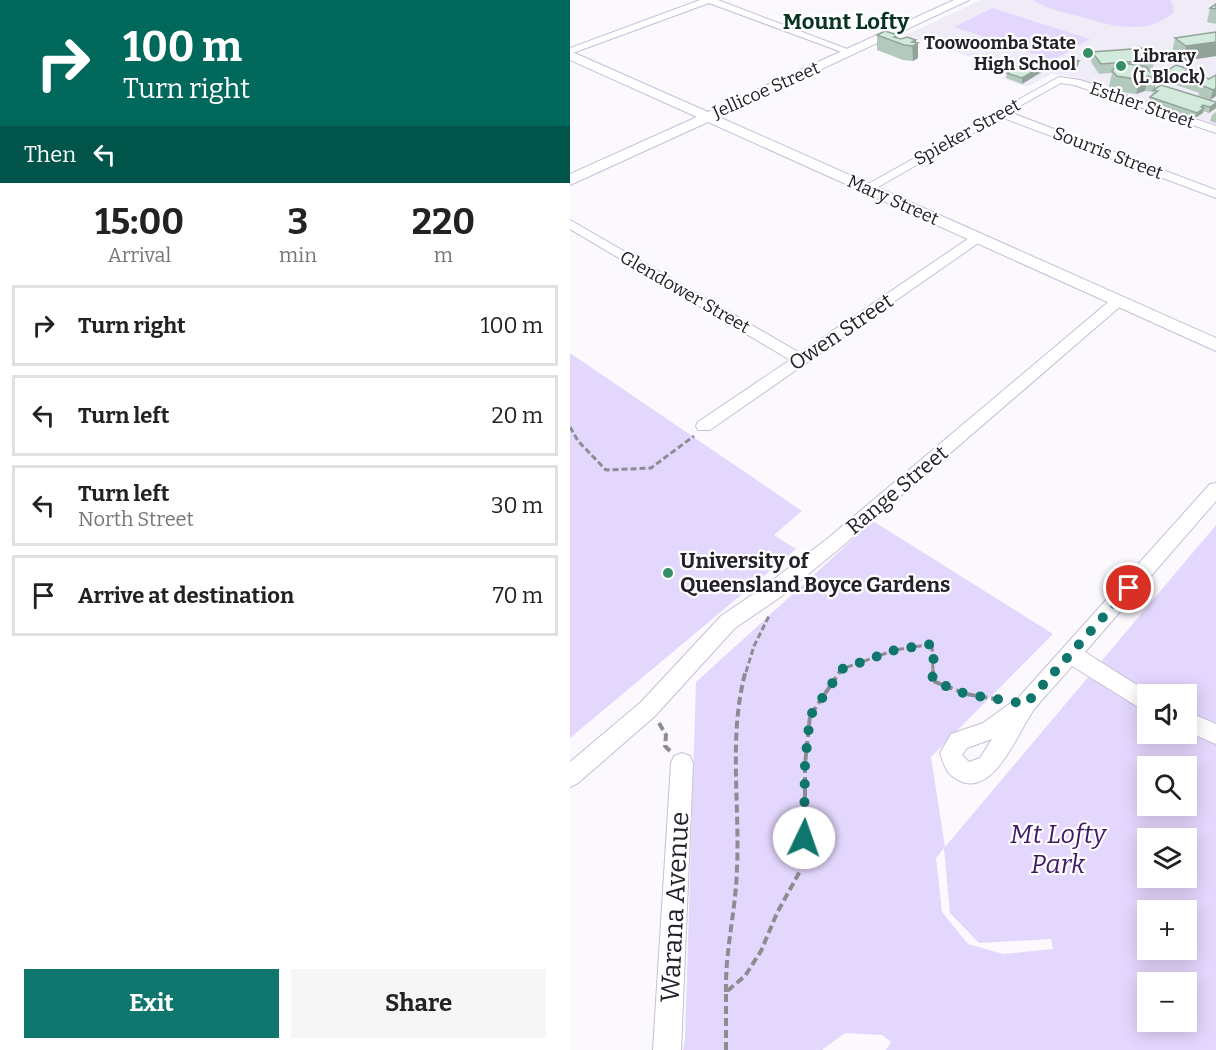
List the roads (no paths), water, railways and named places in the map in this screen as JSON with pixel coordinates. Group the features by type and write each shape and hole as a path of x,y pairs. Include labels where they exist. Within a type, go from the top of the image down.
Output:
{"street":[{"path":"572,57 709,0 850,52"},
{"name":"Jellicoe Street","path":"570,180 963,0"},
{"name":"Mary Street","path":"572,57 1216,345"},
{"name":"Spieker Street","path":"867,188 1059,80 1068,80"},
{"name":"Esther Street","path":"1068,80 1216,130"},
{"name":"Sourris Street","path":"1000,113 1216,194"},
{"name":"Glendower Street","path":"570,224 801,360"},
{"name":"Owen Street","path":"704,426 977,239"},
{"name":"Range Street","path":"570,776 648,709 728,622 772,592 833,544 1118,301"},
{"path":"1026,704 1216,489"},
{"path":"1071,654 1137,697"},
{"path":"1197,726 1216,734"},
{"name":"Warana Avenue","path":"667,1050 682,764"}],"place":[{"name":"Toowoomba State High School","path":"1088,53"},
{"name":"Library (L Block)","path":"1121,66"},
{"name":"University of Queensland Boyce Gardens","path":"668,573"}],"district":[{"name":"Mount Lofty","path":"846,21"}],"park label":[{"name":"Mt Lofty Park","path":"1058,849"}]}
